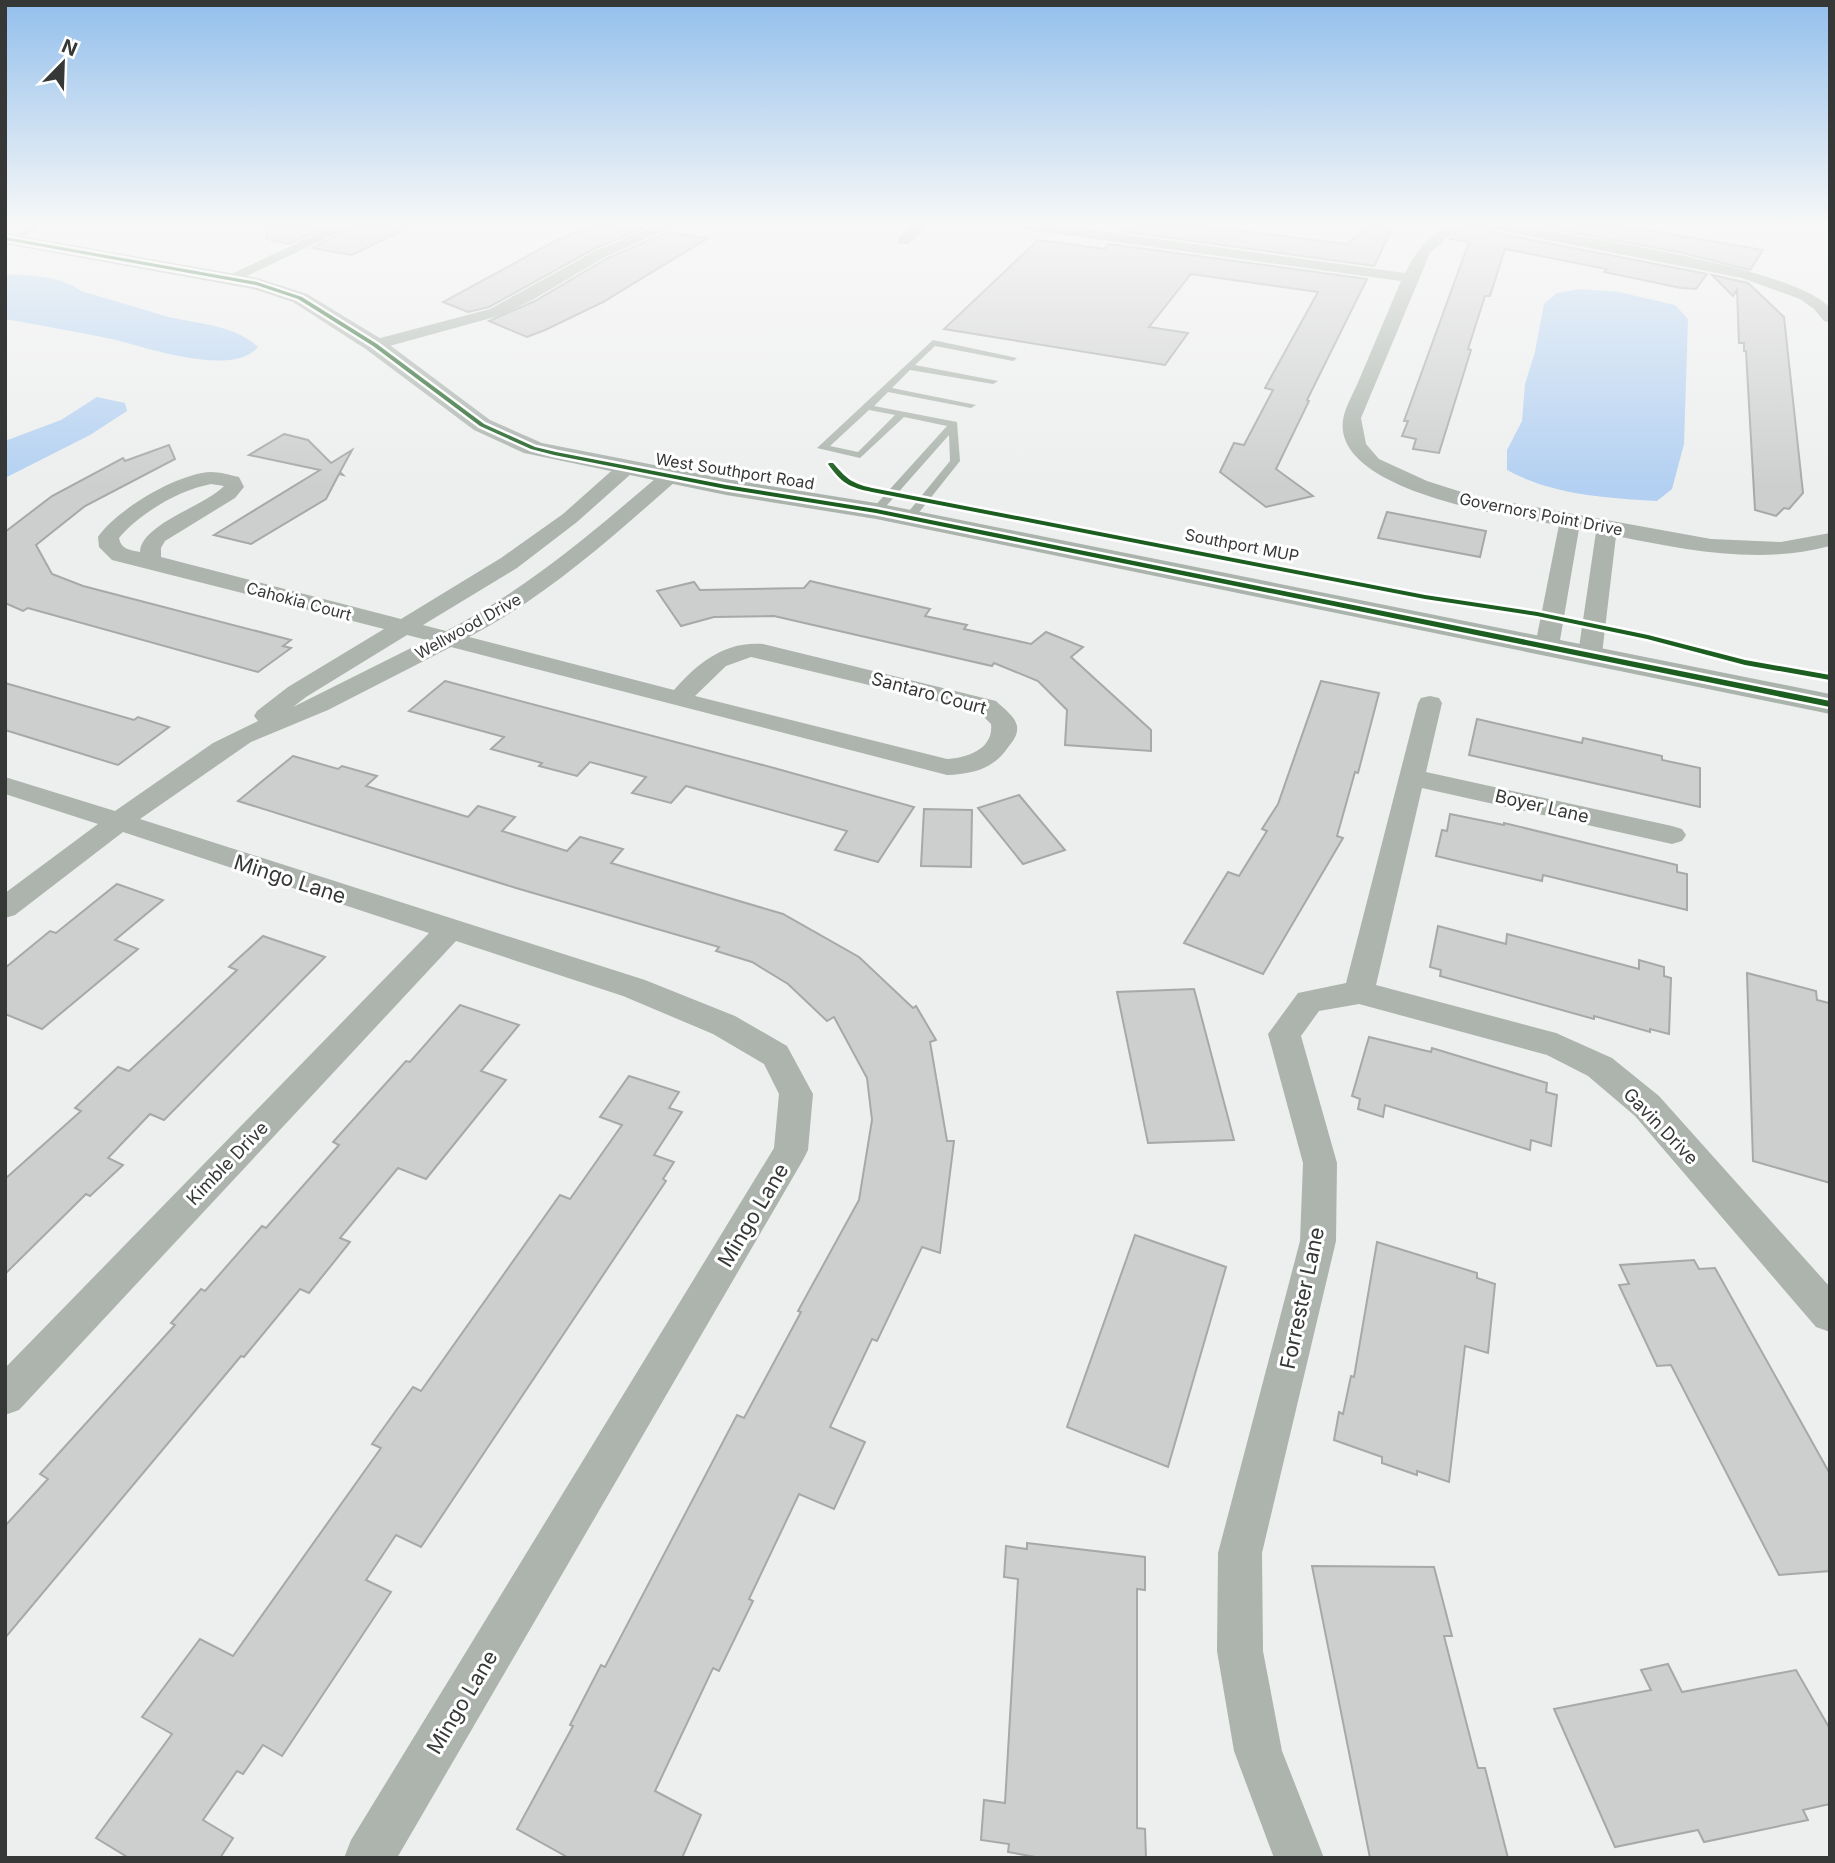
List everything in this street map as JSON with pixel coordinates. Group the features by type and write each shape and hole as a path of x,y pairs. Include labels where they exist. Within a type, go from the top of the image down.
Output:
{"main road":[{"name":"West Southport Road","path":"322,312 375,345 482,425 533,448 625,469 876,511 1830,704"}],"street":[{"path":"375,345 496,312"},
{"name":"Governors Point Drive","path":"1396,312 1352,418 1351,432 1363,455 1398,476 1480,504 1607,528 1748,549 1801,547 1826,541"},
{"name":"Wellwood Drive","path":"5,908 117,823 242,737 296,692 455,598 528,550 570,518 625,469"},
{"name":"Wellwood Drive","path":"242,737 319,705 482,621 546,580 669,477"},
{"name":"Cahokia Court","path":"151,561 150,548 158,537 231,491 234,487 232,481 207,478 190,483 114,529 108,537 109,544 115,552 448,639"},
{"path":"1547,646 1570,521"},
{"path":"1590,654 1607,528"},
{"name":"Santaro Court","path":"448,639 679,699 947,767 966,766 987,757 1005,732 999,714 987,706 763,650 740,651 719,659 679,699"},
{"path":"1359,992 1430,703"},
{"name":"Boyer Lane","path":"1412,777 1672,835"},
{"name":"Mingo Lane","path":"5,785 634,988 687,1008 724,1025 776,1055 796,1094 791,1150 369,1858"},
{"name":"Kimble Drive","path":"5,1396 449,930"},
{"name":"Gavin Drive","path":"1359,992 1556,1045 1600,1067 1647,1105 1823,1298"},
{"name":"Forrester Lane","path":"1299,1858 1258,1751 1240,1651 1240,1553 1318,1241 1321,1163 1284,1034 1309,1001 1359,992"}],"lane":[{"path":"902,414 860,455 822,447 933,344 1013,358"},
{"path":"909,367 993,381"},
{"path":"886,389 971,405"},
{"path":"867,407 954,424"},
{"path":"909,518 955,461 954,424"},
{"path":"876,511 954,424"}],"water":[{"path":"5,312 150,312 226,329 258,347 245,356 228,360 207,360 5,319"},
{"path":"1543,312 1681,312 1688,319 1684,444 1672,489 1657,501 1580,494 1542,485 1507,470 1507,450 1522,421 1525,384 1535,352"},
{"path":"97,397 125,403 127,411 90,435 5,478 5,441 61,420"}],"building":[{"path":"510,312 582,312 527,337 489,321"},
{"path":"962,312 1161,312 1149,327 1188,333 1165,365 944,329"},
{"path":"1307,312 1351,312 1276,469 1313,496 1266,507 1220,472 1234,443 1244,445 1273,390 1265,388"},
{"path":"1444,312 1480,312 1439,453 1413,449 1416,439 1402,436 1408,421 1404,421"},
{"path":"1738,312 1779,312 1784,317 1803,493 1789,509 1784,508 1776,516 1755,510 1746,351 1744,343 1739,343"},
{"path":"284,434 308,440 331,463 352,450 340,472 343,475 339,474 326,499 251,544 214,535 320,470 249,455"},
{"path":"169,445 175,459 85,506 36,545 52,574 83,586 291,640 283,646 291,648 258,672 28,608 23,611 5,603 5,532 52,496 123,458 125,461"},
{"path":"1387,512 1486,531 1480,557 1378,538"},
{"path":"810,581 930,609 925,616 967,625 964,629 1031,644 1046,632 1083,647 1071,657 1151,730 1151,751 1065,745 1067,710 1038,681 994,663 992,666 774,616 714,617 681,626 657,591 694,582 700,590 804,588"},
{"path":"445,681 914,807 878,862 835,850 847,831 686,786 671,803 632,793 646,777 590,762 577,776 539,766 542,763 491,749 504,737 409,711"},
{"path":"1321,681 1379,693 1358,773 1355,772 1337,836 1343,838 1263,974 1184,943 1228,872 1239,876 1267,831 1262,829 1278,804"},
{"path":"5,683 134,720 138,717 169,727 118,765 5,730"},
{"path":"1477,719 1582,743 1583,738 1662,756 1662,760 1700,768 1700,807 1469,755"},
{"path":"293,756 338,769 342,766 377,776 366,786 468,817 478,806 515,817 502,831 567,851 580,837 623,849 611,863 783,914 859,957 913,1008 916,1006 936,1040 930,1042 947,1141 954,1141 940,1253 922,1247 877,1341 872,1339 830,1427 865,1442 834,1509 799,1494 749,1599 753,1601 719,1671 713,1668 655,1791 701,1815 682,1858 569,1858 517,1829 573,1726 570,1725 601,1665 605,1667 737,1415 744,1418 801,1312 798,1311 859,1200 872,1120 867,1078 834,1017 827,1021 788,984 752,962 716,951 719,947 516,888 238,801"},
{"path":"1019,795 1065,850 1023,864 978,808"},
{"path":"924,809 972,810 971,867 921,866"},
{"path":"1450,814 1504,823 1677,865 1677,872 1687,874 1687,910 1543,875 1542,881 1436,856 1442,830 1447,831"},
{"path":"117,884 163,900 115,940 138,949 42,1029 5,1014 5,968 50,931 56,933"},
{"path":"1438,926 1506,944 1507,934 1639,969 1639,960 1664,967 1664,976 1671,978 1669,1034 1650,1029 1650,1032 1594,1016 1594,1019 1440,976 1441,970 1430,967"},
{"path":"263,936 325,957 164,1120 150,1114 108,1158 123,1165 90,1196 86,1194 5,1274 5,1179 81,1111 75,1108 118,1067 129,1071 180,1024 237,970 229,967"},
{"path":"1747,973 1816,991 1817,1000 1829,1003 1830,1183 1753,1161"},
{"path":"1194,989 1234,1140 1148,1143 1117,992"},
{"path":"460,1005 519,1025 481,1071 506,1080 426,1179 398,1168 340,1238 350,1242 309,1293 300,1289 5,1638 5,1526 48,1479 40,1474 175,1325 171,1323 201,1289 205,1291 262,1226 266,1228 339,1145 333,1142"},
{"path":"1369,1037 1431,1052 1432,1048 1547,1083 1546,1092 1557,1095 1551,1146 1531,1140 1530,1150 1385,1105 1383,1117 1358,1109 1360,1099 1352,1096"},
{"path":"629,1076 679,1092 669,1108 682,1112 654,1155 674,1162 663,1179 666,1181 421,1547 396,1535 366,1580 391,1592 282,1756 263,1745 243,1774 237,1771 203,1820 233,1838 220,1858 129,1858 96,1838 172,1734 142,1717 200,1639 233,1656 381,1448 372,1444 413,1387 421,1391 560,1195 570,1199 622,1125 600,1117"},
{"path":"1135,1235 1226,1267 1168,1467 1067,1427"},
{"path":"1377,1242 1477,1273 1477,1278 1495,1284 1488,1353 1465,1346 1449,1482 1382,1463 1382,1457 1334,1440 1339,1412 1343,1414 1351,1376 1354,1377"},
{"path":"1694,1260 1699,1269 1715,1268 1830,1474 1830,1571 1779,1575 1671,1365 1657,1366 1619,1285 1629,1284 1620,1265"},
{"path":"1027,1543 1145,1557 1145,1590 1137,1589 1137,1828 1145,1829 1146,1858 1041,1858 1008,1852 1009,1844 981,1840 984,1800 1005,1803 1018,1579 1004,1577 1006,1546 1027,1549"},
{"path":"1312,1566 1434,1567 1452,1636 1444,1636 1478,1768 1485,1768 1508,1858 1370,1858"},
{"path":"1668,1664 1682,1692 1796,1670 1830,1729 1830,1804 1803,1810 1808,1820 1704,1842 1698,1830 1615,1847 1554,1709 1651,1690 1641,1670"}],"cycle path":[{"path":"322,312 375,345 482,425 533,448 556,454 726,487 876,511 1830,704"},
{"name":"Southport MUP","path":"831,464 844,480 854,486 872,490 1425,597 1537,614 1648,637 1745,662 1830,678"}]}
